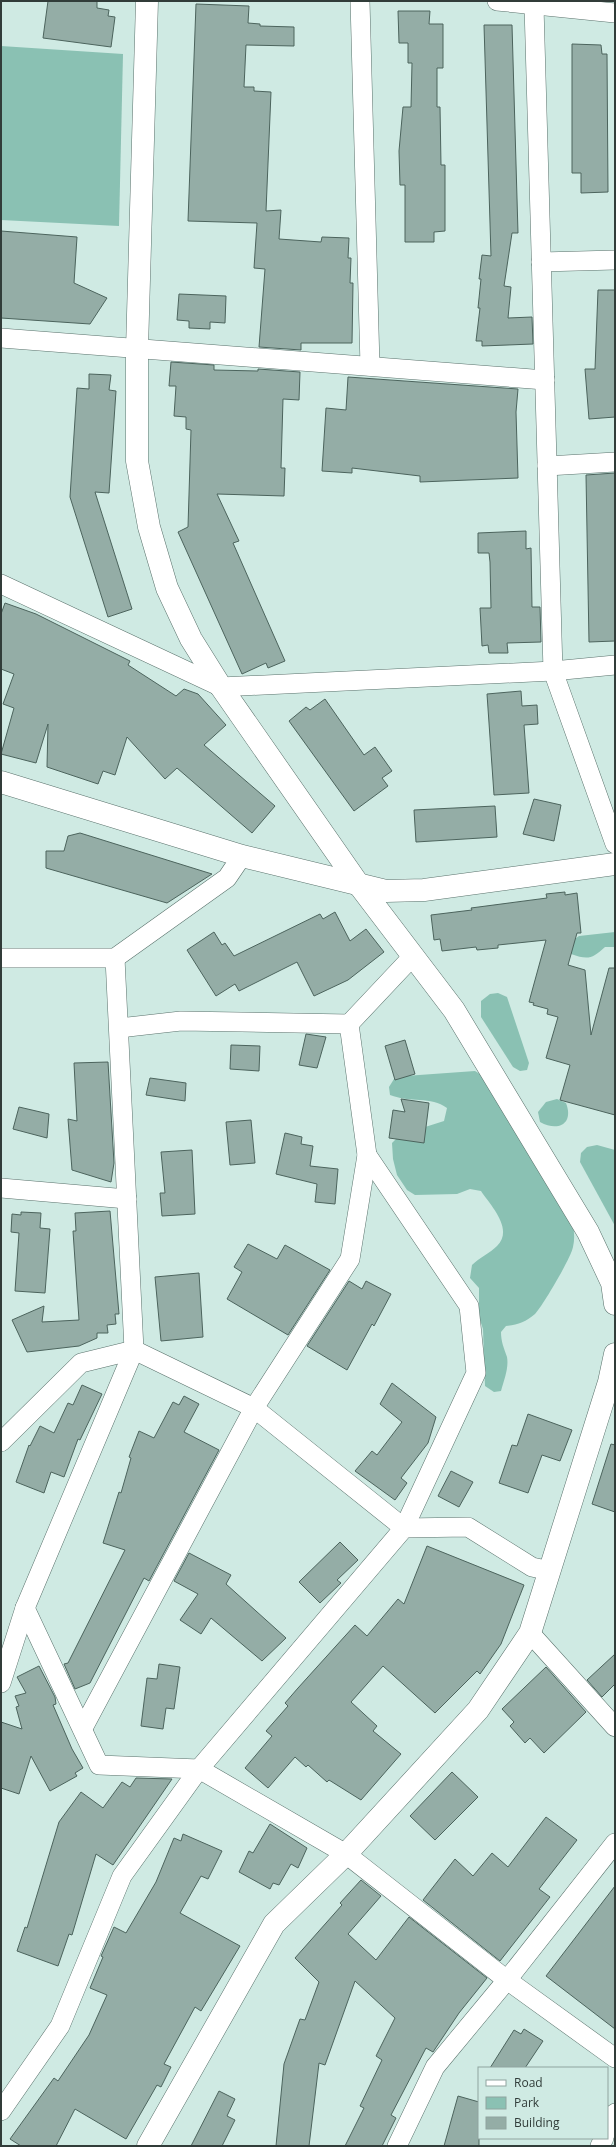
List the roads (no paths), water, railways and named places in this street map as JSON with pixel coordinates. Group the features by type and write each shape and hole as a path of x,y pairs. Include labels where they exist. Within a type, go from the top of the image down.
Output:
{"street":[{"path":"148,1 137,349 137,461 149,527 167,588 191,639 221,687 359,885 454,1010 588,1232 612,1283 615,1304"},
{"path":"360,1 370,366"},
{"path":"498,1 534,6 615,13"},
{"path":"534,6 553,671 615,844"},
{"path":"541,262 615,260"},
{"path":"1,338 545,380"},
{"path":"547,466 615,462"},
{"path":"1,584 221,687 553,671 615,665"},
{"path":"1,782 242,856 386,891 424,890 615,864"},
{"path":"1,958 115,958 227,878 242,856"},
{"path":"119,1028 181,1021 349,1024 412,956"},
{"path":"1,1683 25,1608 134,1350 115,958"},
{"path":"83,1728 254,1408 350,1259 367,1155 349,1024"},
{"path":"1,2111 60,2026 122,1876 199,1769 404,1528 476,1373 469,1306 367,1155"},
{"path":"1,1188 127,1199"},
{"path":"1,1442 81,1363 134,1350 254,1408 404,1528 468,1527 532,1567 550,1571"},
{"path":"148,2146 274,1924 346,1854 478,1710 530,1633 609,1382 615,1354"},
{"path":"25,1608 83,1728 99,1765 199,1769 346,1854 507,1980 615,2058"},
{"path":"530,1633 615,1727"},
{"path":"397,2146 435,2067 507,1980 615,1843"},
{"path":"608,2129 615,2113"}]}
